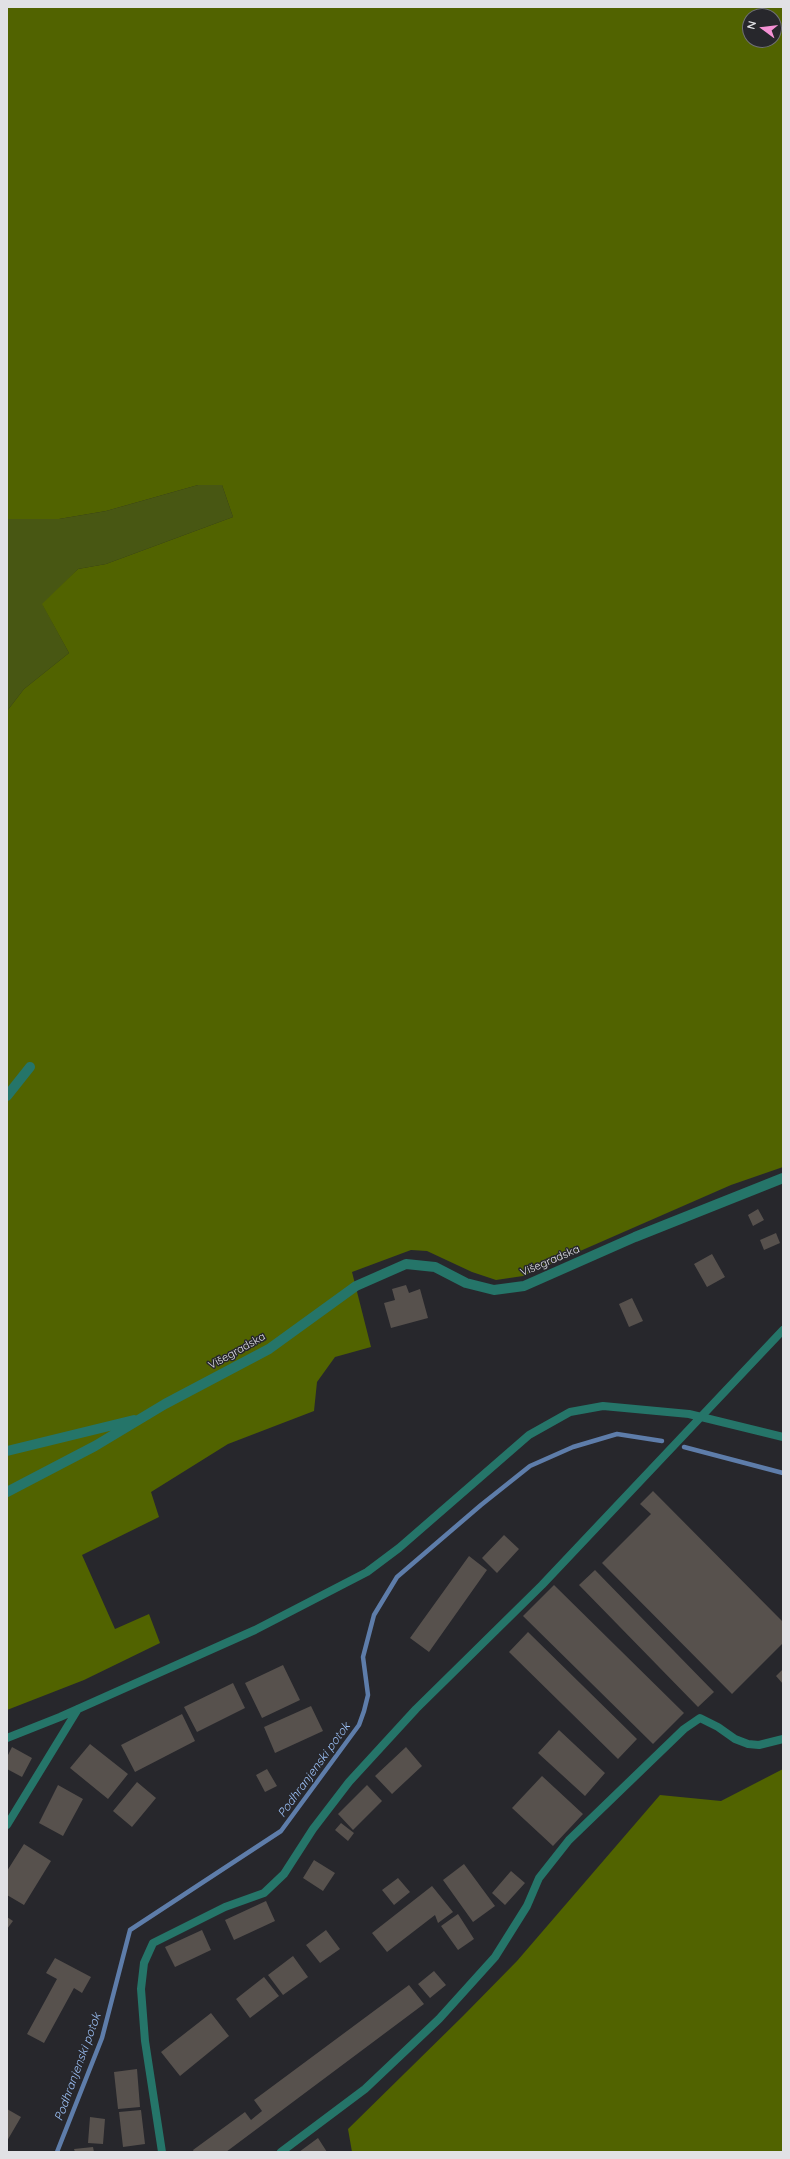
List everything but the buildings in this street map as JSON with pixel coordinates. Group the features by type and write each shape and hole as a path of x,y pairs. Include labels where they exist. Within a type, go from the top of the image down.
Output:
{"street":[{"path":"7,1096 30,1066"},
{"name":"Višegradska","path":"143,1418 269,1349 356,1286 406,1264 420,1264 435,1267 466,1283 494,1290 524,1286 635,1237 783,1178"},
{"path":"7,1451 143,1418"},
{"path":"7,1492 83,1453 143,1418"}],"lane":[{"path":"162,2152 145,2041 141,1989 144,1963 153,1942 225,1907 264,1893 284,1874 313,1829 365,1765 416,1709 542,1585 783,1330"},
{"path":"7,1738 78,1709 255,1630 367,1572 399,1548 529,1435 570,1412 603,1406 689,1414 783,1437"},
{"path":"7,1825 78,1709"},
{"path":"281,2152 365,2089 439,2019 495,1957 528,1906 539,1878 569,1840 684,1729 700,1718 718,1727 735,1739 748,1744 759,1745 783,1739"}],"green space":[{"path":"7,7 783,7 783,1167 731,1185 523,1276 496,1280 472,1272 427,1251 411,1250 352,1272 371,1347 335,1357 317,1382 314,1411 228,1444 151,1492 159,1517 82,1555 115,1629 149,1614 160,1643 84,1680 7,1710 7,711 24,689 69,653 42,604 78,569 106,564 233,517 222,485 198,485 106,511 59,519 7,519"},
{"path":"198,485 222,485 233,517 106,564 78,569 43,605 69,653 24,689 7,711 7,519 59,519 106,511"},
{"path":"783,1769 783,2152 352,2152 348,2129 517,1961 660,1795 721,1801"}],"waterway":[{"name":"Podhranjenski potok","path":"57,2152 102,2038 130,1930 281,1831 359,1725 368,1695 363,1657 374,1615 397,1577 481,1505 530,1466 573,1447 617,1434 662,1441"},
{"name":"Podhranjenski potok","path":"684,1447 783,1473"}]}
